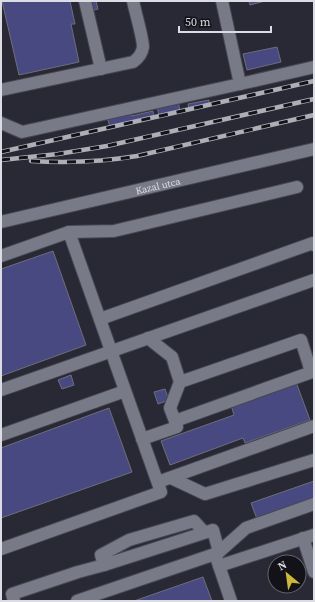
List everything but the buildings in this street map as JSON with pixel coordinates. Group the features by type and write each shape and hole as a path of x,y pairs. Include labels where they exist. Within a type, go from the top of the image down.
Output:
{"street":[{"path":"85,1 101,69"},
{"path":"1,90 133,62 138,59 141,55 143,46 133,1"},
{"path":"222,1 240,84"},
{"path":"1,123 22,132 314,67"},
{"name":"Kazal utca","path":"1,222 314,148"},
{"path":"1,256 69,232 114,231 297,187"},
{"path":"1,549 161,492 69,232"},
{"path":"100,319 313,243 314,245"},
{"path":"1,390 314,280"},
{"path":"142,439 177,427 170,408 180,382 172,356 148,338"},
{"path":"175,421 312,372 312,364 300,340 180,382"},
{"path":"1,435 125,391"},
{"path":"158,482 314,426"},
{"path":"171,478 206,494 314,460"},
{"path":"77,601 217,553 246,528 314,504"},
{"path":"14,601 12,594 213,530 219,566 231,601"},
{"path":"219,566 308,536 314,572"}],"railway":[{"path":"1,152 314,81"},
{"path":"1,160 58,154 107,146 314,99"},
{"path":"31,161 84,162 137,156 314,115"}]}
